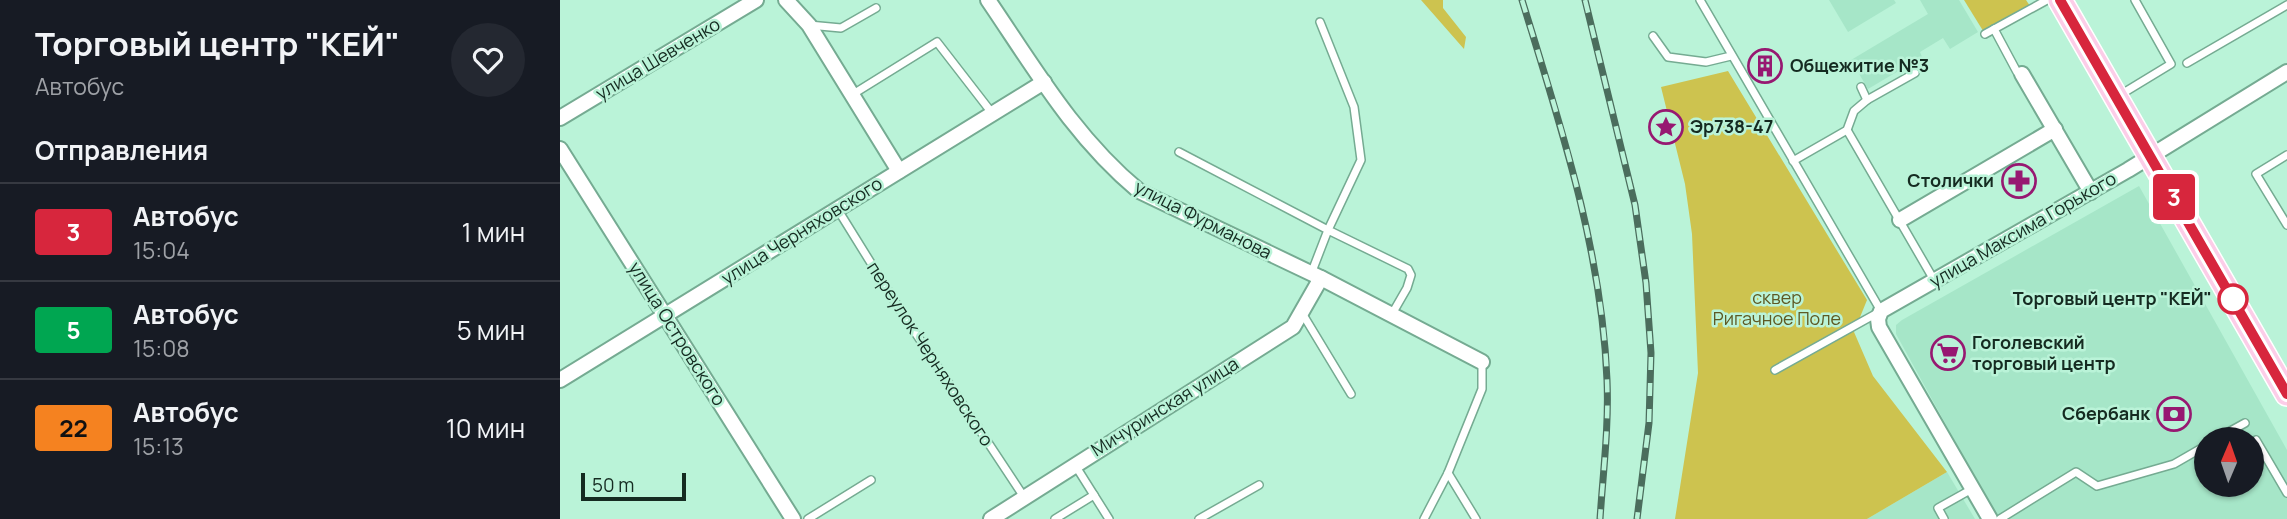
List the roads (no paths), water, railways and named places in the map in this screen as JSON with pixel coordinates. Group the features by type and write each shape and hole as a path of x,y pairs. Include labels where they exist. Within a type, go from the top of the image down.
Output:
{"main road":[{"path":"2060,0 2287,394"}],"street":[{"name":"улица Шевченко","path":"560,118 756,0"},
{"path":"786,0 809,25 850,96 899,171"},
{"name":"улица Фурманова","path":"988,0 1074,127 1116,172 1139,191 1316,276 1482,362"},
{"name":"улица Максима Горького","path":"1881,311 2091,192 2287,72"},
{"path":"2020,73 2091,192"},
{"name":"улица Черняховского","path":"560,380 1044,82"},
{"path":"1900,220 2054,129"},
{"name":"улица Островского","path":"560,149 793,519"},
{"name":"Мичуринская улица","path":"992,519 1293,327 1302,313 1316,276"},
{"path":"1881,311 1878,318 1879,327 1990,519"}],"lane":[{"path":"1700,0 1881,311 1775,370"},
{"path":"1985,34 2047,0"},
{"path":"2116,97 2171,64 2135,0"},
{"path":"2187,63 2287,5"},
{"path":"809,25 841,28 876,8"},
{"path":"1316,276 1328,230 1361,160 1354,107 1320,22"},
{"path":"1994,30 2020,73"},
{"path":"1653,36 1668,57 1706,62 1731,56"},
{"path":"850,96 937,42 992,113"},
{"path":"1793,161 1847,130 1854,111 1867,100 1915,73"},
{"path":"1861,87 1867,100"},
{"path":"1847,130 1935,280"},
{"path":"1178,152 1408,269 1411,275 1408,288 1392,315"},
{"path":"2287,155 2256,174 2287,225"},
{"name":"переулок Черняховского","path":"838,210 1024,498"},
{"path":"1302,313 1351,394"},
{"path":"1424,519 1448,473 1482,389 1482,362"},
{"path":"2238,427 2245,423"},
{"path":"2000,519 2076,472 2097,486 2174,464 2194,452"},
{"path":"2264,454 2287,493"},
{"path":"1075,464 1109,519"},
{"path":"1448,473 1476,519"},
{"path":"808,519 871,481"},
{"path":"1199,519 1259,485"},
{"path":"1944,519 1938,508 1972,488"},
{"path":"1055,519 1094,495"}],"railway":[{"path":"1522,0 1577,188 1597,283 1607,380 1600,519"},
{"path":"1585,0 1635,205 1646,283 1651,353 1649,423 1637,519"}],"place":[{"name":"Общежитие №3","path":"1765,66"},
{"name":"Эр738-47","path":"1666,127"},
{"name":"Столички","path":"2019,181"},
{"name":"Торговый центр \"КЕЙ\"","path":"2233,299"},
{"name":"Гоголевский торговый центр","path":"1948,353"},
{"name":"Сбербанк","path":"2174,414"}],"park label":[{"name":"сквер Ригачное Поле","path":"1777,308"}]}
